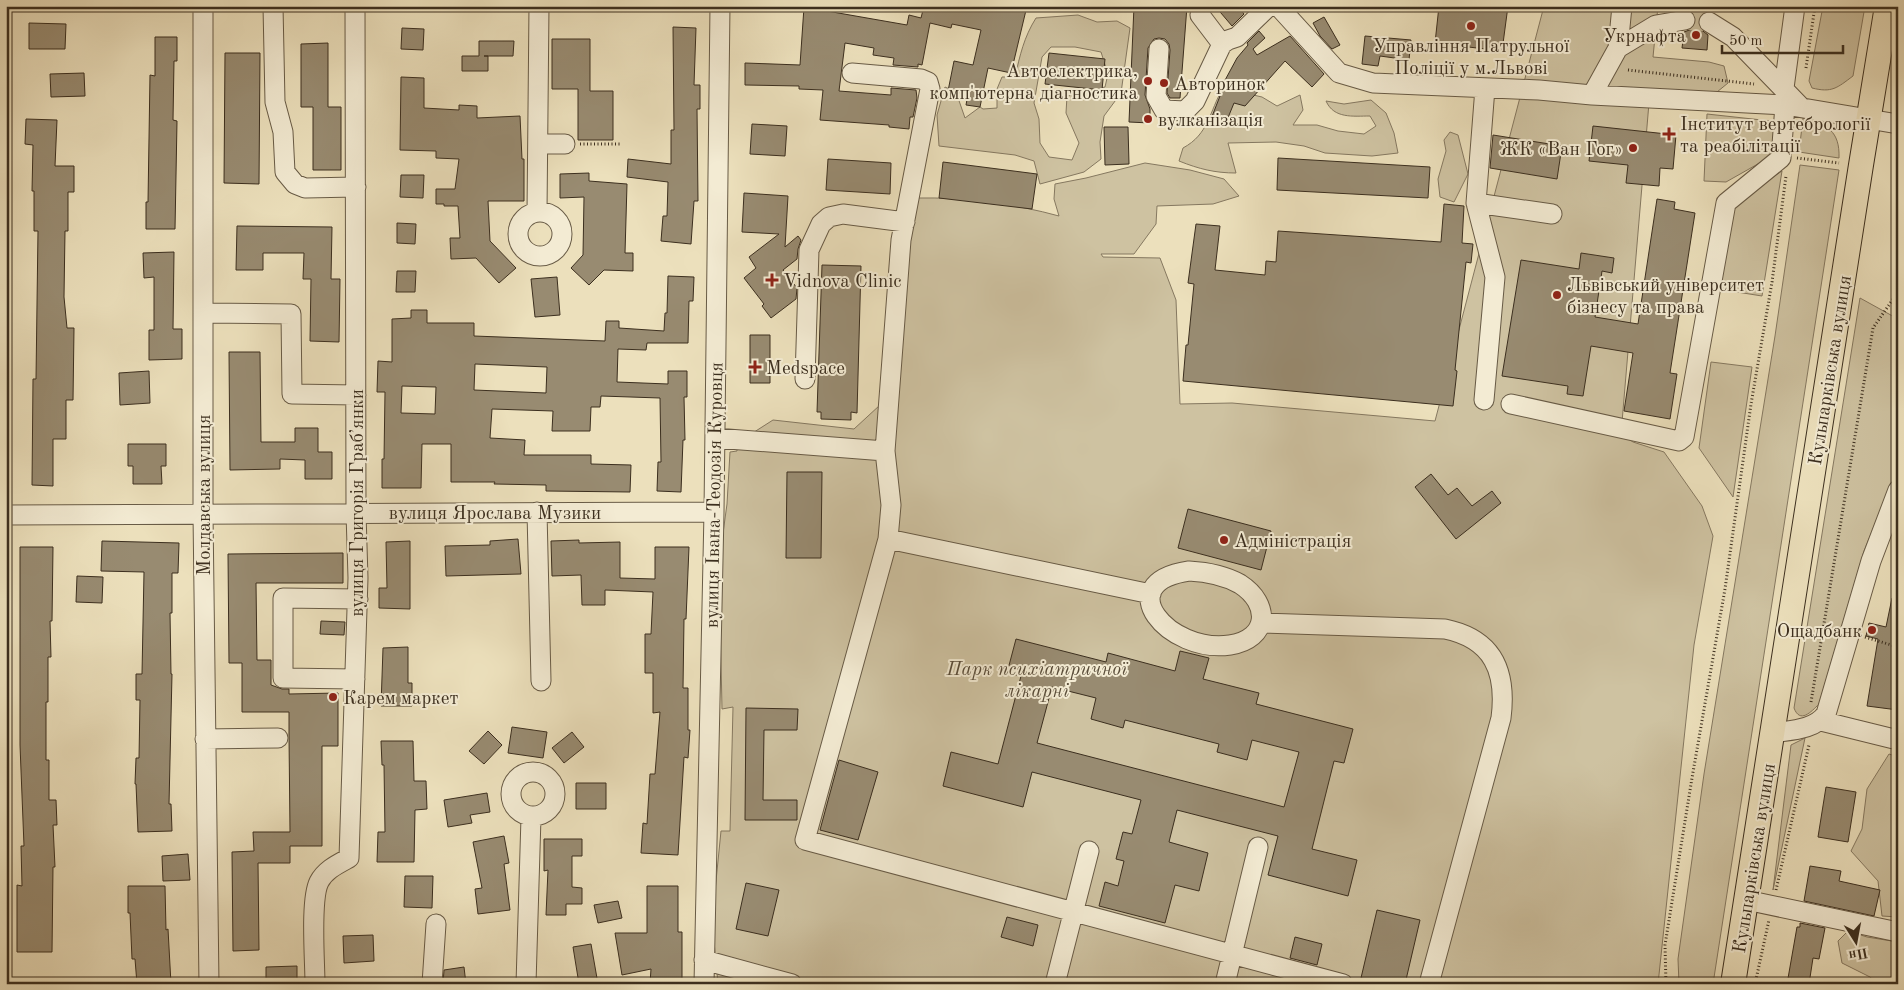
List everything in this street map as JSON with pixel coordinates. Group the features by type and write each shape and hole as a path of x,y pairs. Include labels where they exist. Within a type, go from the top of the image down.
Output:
{"main road":[{"name":"Кульпарківська вулиця","path":"1733,984 1887,6"}],"street":[{"name":"Молдавська вулиця","path":"203,6 203,514 209,984"},
{"path":"273,6 275,102 283,132 285,172 295,184 305,188 356,187"},
{"name":"вулиця Григорія Грабʼянки","path":"315,984 314,905 319,882 330,868 349,858 358,599 356,513 355,6"},
{"path":"537,212 539,6"},
{"name":"вулиця Івана-Теодозія Куровця","path":"704,984 714,512 720,6"},
{"path":"1160,49 1156,96 1164,110 1185,111 1195,101 1222,44 1237,37 1269,6"},
{"path":"1278,6 1339,73 1373,83 1539,90 1592,95 1790,100 1869,120 1898,124"},
{"path":"1592,95 1618,48 1622,6"},
{"path":"1511,404 1679,441 1684,437 1726,203 1781,158 1790,100 1795,6"},
{"path":"1200,14 1222,44"},
{"path":"1618,48 1656,25 1685,20"},
{"path":"1709,22 1733,37 1790,100"},
{"path":"852,73 921,79 928,82 930,89 901,240 885,451 891,505 888,539 805,840 1343,984"},
{"path":"1484,400 1495,277 1476,203 1485,88"},
{"path":"538,144 565,144"},
{"path":"1476,203 1552,214"},
{"path":"805,379 809,250 821,224 829,217 843,214 905,222"},
{"path":"203,313 291,314 292,394 356,395"},
{"path":"715,438 885,451"},
{"path":"1773,733 1811,726 1821,721 1826,714 1870,561 1898,490"},
{"path":"537,512 541,681"},
{"name":"вулиця Ярослава Музики","path":"6,514 714,512"},
{"path":"888,539 1151,594"},
{"path":"1189,571 1215,574 1240,584 1250,592 1258,601 1262,612 1262,623 1256,633 1248,640 1237,644 1218,646 1197,643 1173,633 1163,625 1155,616 1151,606 1151,594 1156,585 1165,577 1176,573 1189,571"},
{"path":"355,679 283,678 283,598 358,599"},
{"path":"1262,623 1445,629 1466,634 1474,639 1495,661 1502,689 1501,718 1429,984"},
{"path":"1821,721 1898,740"},
{"path":"206,738 278,738"},
{"path":"526,984 531,817"},
{"path":"1225,984 1258,847"},
{"path":"1055,984 1089,851"},
{"path":"1746,900 1898,932"},
{"path":"432,984 436,924"},
{"path":"704,960 792,984"}],"path":[{"path":"1805,72 1815,6"},
{"path":"1628,70 1759,85"},
{"path":"565,144 620,144"},
{"path":"1789,157 1839,163"},
{"path":"1666,984 1665,945 1725,589 1787,171"},
{"path":"1811,698 1873,328 1898,292"},
{"path":"1849,633 1898,646"},
{"path":"1755,984 1810,737"}],"green space":[{"name":"Парк психіатричної лікарні","path":"1544,6 1658,6 1653,57 1709,62 1724,66 1728,83 1717,92 1650,91 1621,434 1633,442 1664,452 1702,506 1713,536 1694,645 1658,984 718,984 714,941 715,891 721,831 730,831 733,707 722,709 719,563 727,504 730,452 737,451 737,443 773,420 854,429 880,405 918,198 989,202 1059,216 1054,199 1055,184 1145,163 1190,170 1224,179 1239,196 1213,204 1157,206 1156,224 1134,254 1101,254 1103,257 1160,258 1176,300 1180,404 1232,403 1435,421"},
{"path":"1823,6 1865,6 1853,76 1830,90 1812,88 1809,81"},
{"path":"1078,15 1097,22 1117,21 1130,28 1121,93 1104,116 1100,142 1101,159 1084,172 1040,184 1034,161 1015,155 939,146 937,115 945,87 956,92 965,118 980,107 983,109 997,108 997,89 1002,77 1015,77 1025,39 1036,18","holes":["1051,47 1075,47 1101,52 1108,74 1105,87 1067,96 1066,113 1079,143 1072,160 1049,157 1040,143 1039,119 1034,103 1042,57"]},
{"path":"1223,88 1262,97 1277,106 1300,95 1303,110 1293,125 1317,125 1338,131 1364,134 1376,126 1370,116 1339,114 1329,107 1326,101 1344,104 1371,100 1386,113 1394,133 1398,153 1372,156 1325,153 1304,146 1276,142 1228,143 1236,173 1207,170 1179,161 1183,148 1198,136 1208,122"},
{"path":"1707,114 1771,121 1774,127 1772,156 1726,182 1704,181"},
{"path":"1803,118 1819,123 1830,130 1837,141 1839,158 1799,152"},
{"path":"1450,132 1458,135 1468,174 1454,202 1440,197 1438,179 1446,151 1444,140"},
{"path":"1800,165 1839,170 1713,984 1679,984 1678,959 1704,774 1775,336"},
{"path":"1782,171 1762,296 1718,289 1735,202"},
{"path":"1860,298 1898,319 1898,371 1894,378 1898,390 1898,467 1864,551 1819,704 1809,713 1802,716 1796,713 1794,708"},
{"path":"1711,362 1752,367 1733,497 1699,448"},
{"path":"1805,738 1773,890 1791,745"},
{"path":"1889,754 1898,757 1898,917 1882,916 1878,881 1851,851 1862,829 1867,789"},
{"path":"1848,931 1867,937 1898,942 1898,984 1878,984 1870,977 1842,963 1838,941"}],"building":[{"path":"924,6 1027,6 1011,73 988,68 980,107 966,105 968,94 948,91 954,61 973,65 981,30 952,24 951,28 930,23 922,65 918,64 918,67 893,65 894,58 873,55 874,48 845,43 839,91 891,95 891,88 916,90 917,98 913,117 910,117 909,129 889,127 889,125 820,120 823,90 799,89 799,86 745,85 745,63 800,65 804,7 907,25 909,15 921,18"},
{"path":"1134,6 1187,6 1180,98 1170,98 1167,93 1169,44 1165,39 1159,38 1154,39 1148,48 1145,95 1150,109 1150,123 1129,122"},
{"path":"1215,6 1238,6 1244,14 1232,26"},
{"name":"Управління Патрульної Поліції у м.Львові","path":"1439,6 1473,9 1474,6 1508,6 1502,51 1435,43"},
{"name":"Укрнафта","path":"1686,6 1711,6 1710,11 1703,12 1698,21 1699,28 1708,35 1707,50 1682,48 1684,32 1692,29 1696,23 1694,13 1686,9"},
{"path":"1324,17 1340,45 1332,49 1320,36 1313,23"},
{"path":"29,23 66,24 65,49 29,49"},
{"path":"673,27 696,28 694,85 700,85 700,109 697,109 698,201 694,201 691,244 661,241 663,216 667,216 668,182 627,177 628,159 671,164 671,130 674,130"},
{"path":"402,28 424,29 423,50 401,49"},
{"path":"1259,31 1265,38 1253,49 1257,55 1290,36 1324,74 1312,87 1285,61 1245,106 1234,103 1225,125 1211,119 1220,96 1217,95 1237,58 1248,45 1247,43"},
{"path":"1365,36 1411,40 1409,60 1380,56 1378,66 1362,64"},
{"path":"155,37 177,37 177,61 174,61 173,120 177,121 175,229 146,229 150,75 155,76"},
{"path":"552,39 590,39 590,91 613,91 613,140 578,140 578,89 552,89"},
{"path":"479,41 514,41 513,56 488,56 488,71 462,71 462,56 479,56"},
{"path":"328,43 328,107 341,107 341,170 313,170 313,107 301,107 301,44"},
{"path":"225,53 260,53 259,184 224,183"},
{"path":"1049,53 1105,59 1102,90 1045,84"},
{"path":"84,73 85,96 51,97 50,74"},
{"path":"401,77 424,78 424,108 459,110 459,105 477,106 477,118 520,116 522,159 524,159 524,201 488,201 490,241 516,268 499,283 476,258 451,259 450,238 460,238 458,206 436,204 436,189 455,189 459,159 436,158 436,151 400,150"},
{"path":"26,119 57,120 55,166 74,166 74,192 68,192 68,231 65,231 64,297 67,328 74,328 73,400 66,400 66,439 53,439 53,486 32,485 33,379 36,379 38,231 34,231 34,191 32,191 33,145 25,144"},
{"path":"752,124 787,126 785,156 750,154"},
{"name":"ЖК «Ван Гог»","path":"1593,126 1676,135 1673,169 1660,168 1659,186 1626,183 1628,165 1589,161"},
{"path":"1104,127 1128,127 1129,164 1105,165"},
{"path":"1493,135 1562,146 1557,179 1490,168"},
{"path":"1278,158 1430,167 1428,198 1277,190"},
{"path":"828,159 891,163 890,194 826,190"},
{"path":"943,162 1037,174 1032,209 939,198"},
{"path":"589,173 589,181 627,184 625,253 633,253 633,271 604,270 589,285 571,268 583,255 584,197 560,198 560,174"},
{"path":"401,175 424,175 423,198 400,197"},
{"path":"744,193 788,196 785,247 798,236 801,240 797,259 783,270 797,288 796,299 771,318 762,306 764,304 744,278 756,268 749,257 779,234 742,232"},
{"name":"Львівський університет бізнесу та права","path":"1657,199 1675,202 1674,209 1695,213 1670,373 1677,374 1670,419 1624,411 1633,353 1591,346 1583,396 1567,394 1568,386 1502,376 1521,260 1579,269 1581,253 1614,258 1612,273 1602,271 1595,317 1638,324"},
{"path":"1444,204 1464,206 1462,243 1473,244 1471,263 1466,262 1453,406 1183,381 1194,284 1188,283 1196,224 1220,226 1215,270 1265,275 1266,261 1276,262 1278,231 1441,242"},
{"path":"397,223 416,224 415,244 397,243"},
{"path":"237,226 332,227 331,279 340,279 339,342 310,341 311,279 303,279 304,253 263,253 263,270 236,270"},
{"path":"174,252 173,329 182,329 182,359 149,360 149,330 154,330 154,277 144,278 143,253"},
{"path":"822,265 861,266 857,413 851,412 851,420 821,419 821,412 817,412"},
{"path":"397,271 416,271 415,292 396,292"},
{"path":"668,276 694,277 693,301 689,301 688,343 647,343 646,350 618,349 617,382 668,384 668,371 687,371 687,397 684,397 685,440 683,440 681,492 657,491 658,462 661,462 660,398 601,396 600,407 591,407 590,431 552,431 553,411 492,409 490,438 525,440 524,455 591,455 591,464 631,465 630,492 546,491 546,485 451,482 451,444 422,444 421,488 382,488 385,392 377,392 378,361 392,362 392,319 411,318 411,310 427,310 427,323 474,323 474,336 605,341 606,321 619,321 619,328 664,331 665,313 667,313","holes":["475,364 547,367 546,393 474,390","402,386 436,387 435,414 401,413"]},
{"path":"557,277 560,315 535,317 531,279"},
{"path":"750,335 770,335 770,383 750,383"},
{"path":"229,352 260,352 261,442 295,442 295,428 318,428 318,452 332,452 332,479 305,479 305,460 280,459 280,469 230,470"},
{"path":"149,371 150,403 120,405 119,373"},
{"path":"128,444 166,444 166,466 161,466 162,484 133,484 133,466 128,466"},
{"path":"787,472 822,472 821,558 786,558"},
{"path":"1431,474 1448,495 1457,488 1472,506 1492,491 1501,503 1456,539 1415,487"},
{"name":"Адміністрація","path":"1188,509 1271,531 1261,570 1178,548"},
{"path":"518,539 521,574 446,576 445,546 490,545 490,541"},
{"path":"579,540 579,543 620,542 620,578 655,579 655,547 689,547 686,619 684,619 683,688 688,688 688,730 690,730 688,758 684,757 678,855 641,853 643,823 647,824 650,774 655,774 660,712 653,713 653,673 645,673 645,634 651,634 653,592 605,590 605,605 582,605 581,575 552,576 551,541"},
{"path":"102,541 179,543 178,573 172,573 172,613 170,613 172,674 169,804 171,804 172,831 138,832 135,784 136,758 139,758 140,700 136,700 136,674 142,674 144,572 101,571"},
{"path":"410,541 410,609 379,608 379,588 387,588 386,542"},
{"path":"20,547 53,547 52,621 50,621 51,657 48,657 48,702 46,702 46,760 49,760 49,800 56,800 57,825 53,825 55,867 53,867 52,952 17,952 17,885 22,886 21,846 24,846 20,745"},
{"path":"343,553 343,583 256,583 257,660 271,660 271,685 282,689 289,689 289,694 338,693 338,746 322,746 322,846 290,846 290,863 258,863 259,950 233,951 232,852 254,851 253,832 290,832 289,712 242,712 242,663 229,663 228,554"},
{"path":"77,576 103,577 102,603 76,602"},
{"path":"1892,598 1898,598 1898,710 1867,706 1878,639 1866,636 1869,623 1886,627"},
{"path":"321,621 345,622 344,635 320,634"},
{"path":"1016,639 1106,662 1108,653 1175,671 1180,651 1209,658 1203,679 1259,693 1256,704 1353,729 1344,763 1334,761 1312,849 1357,860 1348,896 1268,875 1278,836 1177,810 1169,842 1208,853 1199,891 1175,885 1165,923 1099,906 1105,882 1118,886 1124,861 1116,859 1123,832 1132,834 1141,800 1032,772 1023,807 943,786 951,752 998,764 1021,676 1007,673","holes":["1052,687 1096,698 1091,719 1123,728 1125,720 1219,744 1217,752 1247,760 1252,740 1299,752 1284,807 1037,743"]},
{"path":"408,647 408,683 412,683 412,706 381,706 383,648"},
{"path":"746,708 798,709 797,730 764,730 763,800 797,800 797,820 745,820"},
{"path":"512,727 547,732 543,758 508,753"},
{"path":"488,731 502,745 484,764 469,751"},
{"path":"572,732 584,747 564,763 552,748"},
{"path":"381,741 413,741 414,781 426,781 427,809 415,810 414,862 377,862 378,832 385,832 384,765 382,765"},
{"path":"839,760 878,772 858,840 820,830"},
{"path":"576,783 606,783 606,809 576,809"},
{"path":"1826,787 1856,792 1848,842 1818,837"},
{"path":"487,793 490,812 470,815 472,823 448,827 444,800"},
{"path":"504,836 509,863 504,864 510,910 478,914 475,889 482,888 473,842"},
{"path":"544,839 582,839 582,856 572,856 572,887 582,888 582,904 566,904 566,915 546,915 548,870 544,871"},
{"path":"188,854 190,880 163,881 162,856"},
{"path":"1810,866 1841,871 1839,881 1880,890 1874,916 1804,901"},
{"path":"405,876 433,876 432,908 404,907"},
{"path":"746,883 779,890 768,936 736,929"},
{"path":"128,886 165,886 166,930 168,929 171,984 137,984 135,959 132,959"},
{"path":"647,886 678,886 678,932 682,932 682,984 650,984 651,969 622,975 615,933 647,933"},
{"path":"618,901 622,918 598,923 594,905"},
{"path":"1377,910 1420,920 1405,984 1387,984 1361,978"},
{"path":"1007,917 1038,925 1033,946 1001,937"},
{"path":"1800,923 1825,928 1819,959 1813,958 1809,984 1787,984 1797,927 1800,927"},
{"path":"373,935 374,961 344,963 343,936"},
{"path":"1295,937 1322,944 1317,965 1290,958"},
{"path":"591,944 598,984 579,984 573,947"},
{"path":"297,966 297,984 266,984 266,967"},
{"path":"464,967 466,984 443,984 444,970"}],"tunnel":[{"path":"1685,20 1709,22"}],"place":[{"name":"Управління Патрульної Поліції у м.Львові","path":"1471,26"},
{"name":"Укрнафта","path":"1696,35"},
{"name":"Автоелектрика, комп'ютерна діагностика","path":"1148,81"},
{"name":"Авторинок","path":"1164,83"},
{"name":"вулканізація","path":"1148,119"},
{"name":"Інститут вертебрології та реабілітації","path":"1669,134"},
{"name":"ЖК «Ван Гог»","path":"1633,148"},
{"name":"Vidnova Clinic","path":"772,280"},
{"name":"Львівський університет бізнесу та права","path":"1557,295"},
{"name":"Medspace","path":"755,367"},
{"name":"Адміністрація","path":"1224,540"},
{"name":"Ощадбанк","path":"1872,630"},
{"name":"Карем маркет","path":"333,697"}]}
